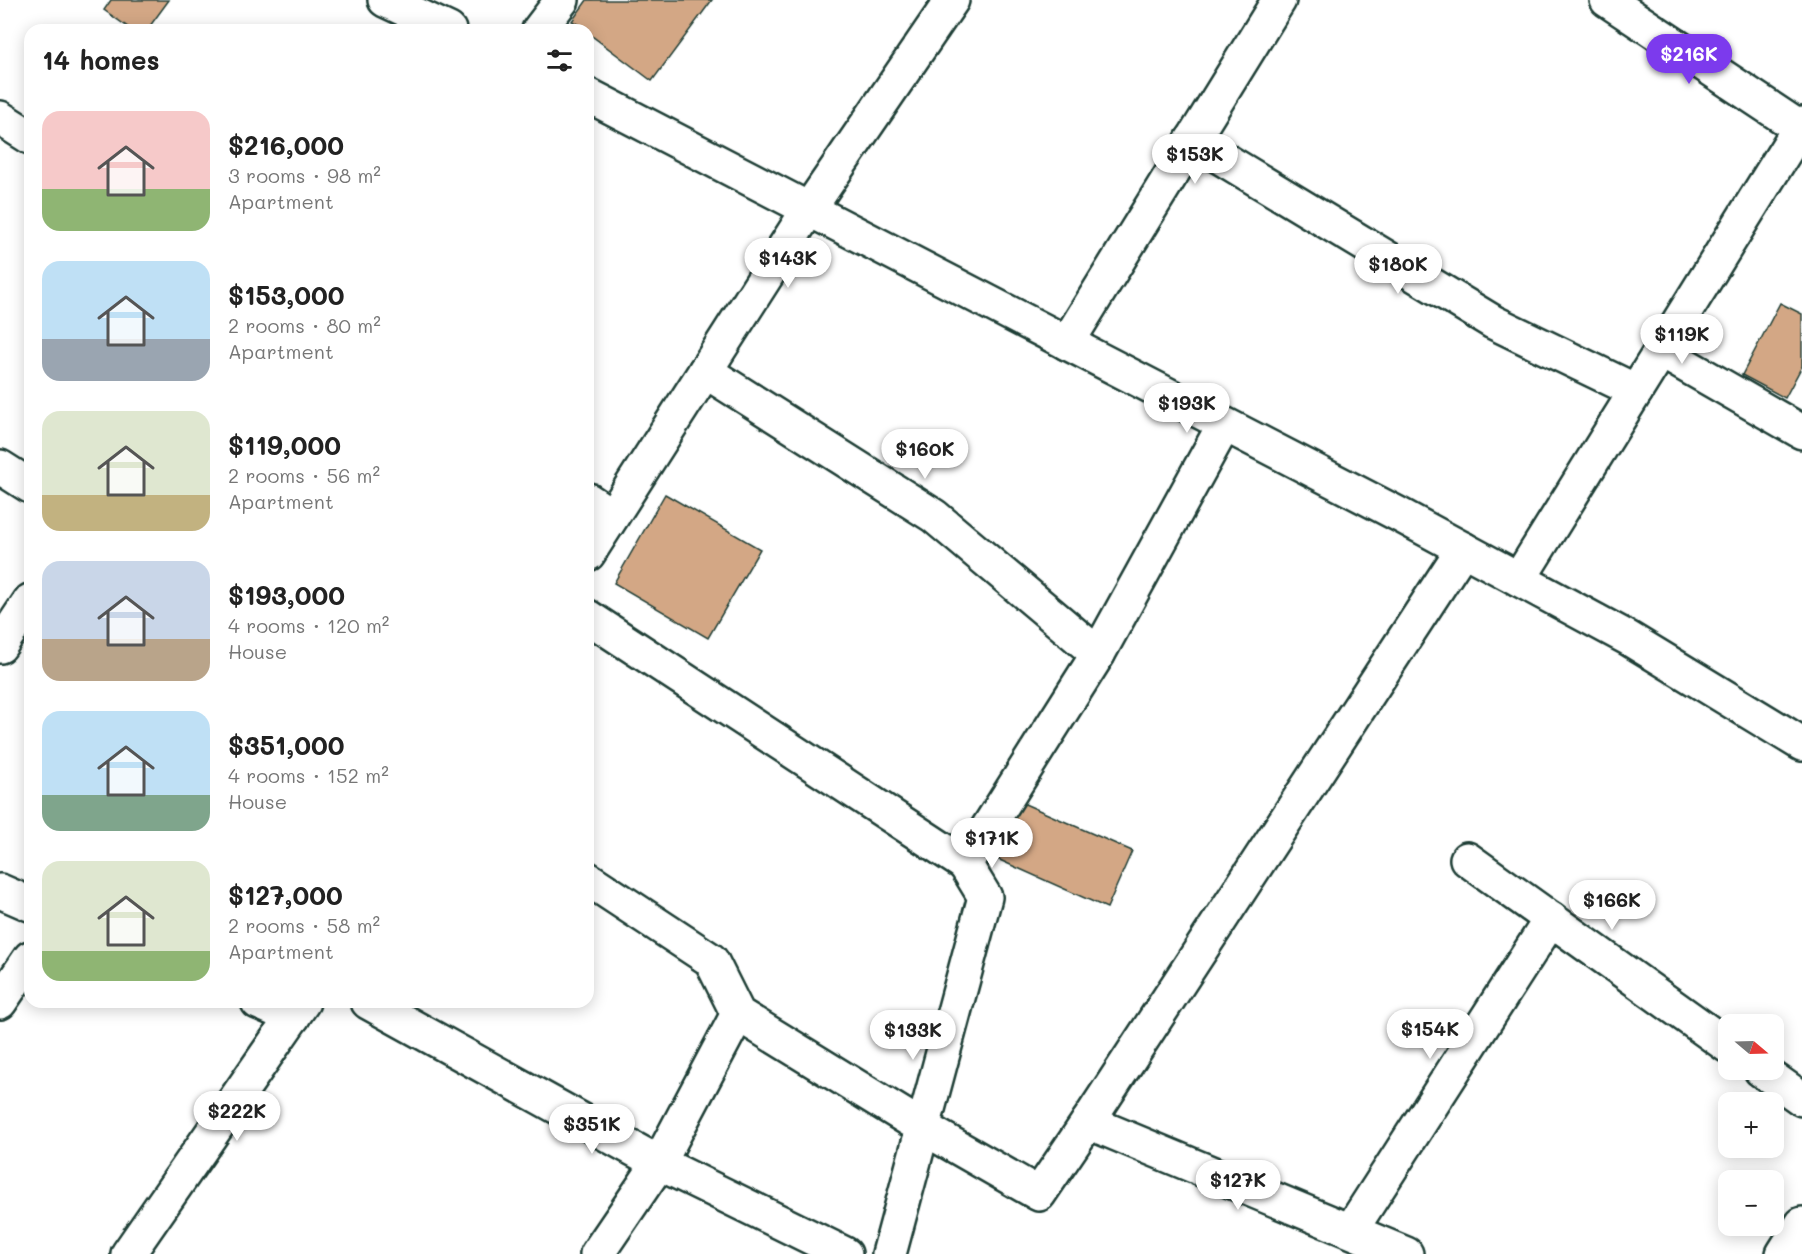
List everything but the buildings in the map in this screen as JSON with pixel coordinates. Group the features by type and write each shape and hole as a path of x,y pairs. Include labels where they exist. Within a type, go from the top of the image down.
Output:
{"street":[{"path":"385,0 427,24"},
{"path":"544,24 562,0"},
{"path":"594,531 600,508 705,371 809,209 952,0"},
{"path":"1067,343 1279,0"},
{"path":"1519,579 1801,126 1619,3"},
{"path":"594,98 1519,579 1628,638 1802,744"},
{"path":"0,118 24,133"},
{"path":"1192,140 1493,322 1636,391"},
{"path":"1660,351 1802,432"},
{"path":"705,371 934,516 1098,654"},
{"path":"965,864 1098,654 1224,424"},
{"path":"0,467 24,482"},
{"path":"594,883 711,960 738,1014 1039,1194 1462,549"},
{"path":"0,646 24,610"},
{"path":"594,621 965,864 985,897 889,1254"},
{"path":"1467,859 1718,1039"},
{"path":"0,891 24,901"},
{"path":"1352,1230 1551,919"},
{"path":"0,1002 24,967"},
{"path":"379,1008 659,1163 845,1254"},
{"path":"128,1254 298,1010"},
{"path":"597,1254 659,1163 738,1014"},
{"path":"1775,1080 1802,1099"},
{"path":"1088,1122 1406,1254"},
{"path":"1783,1254 1802,1224"}]}
